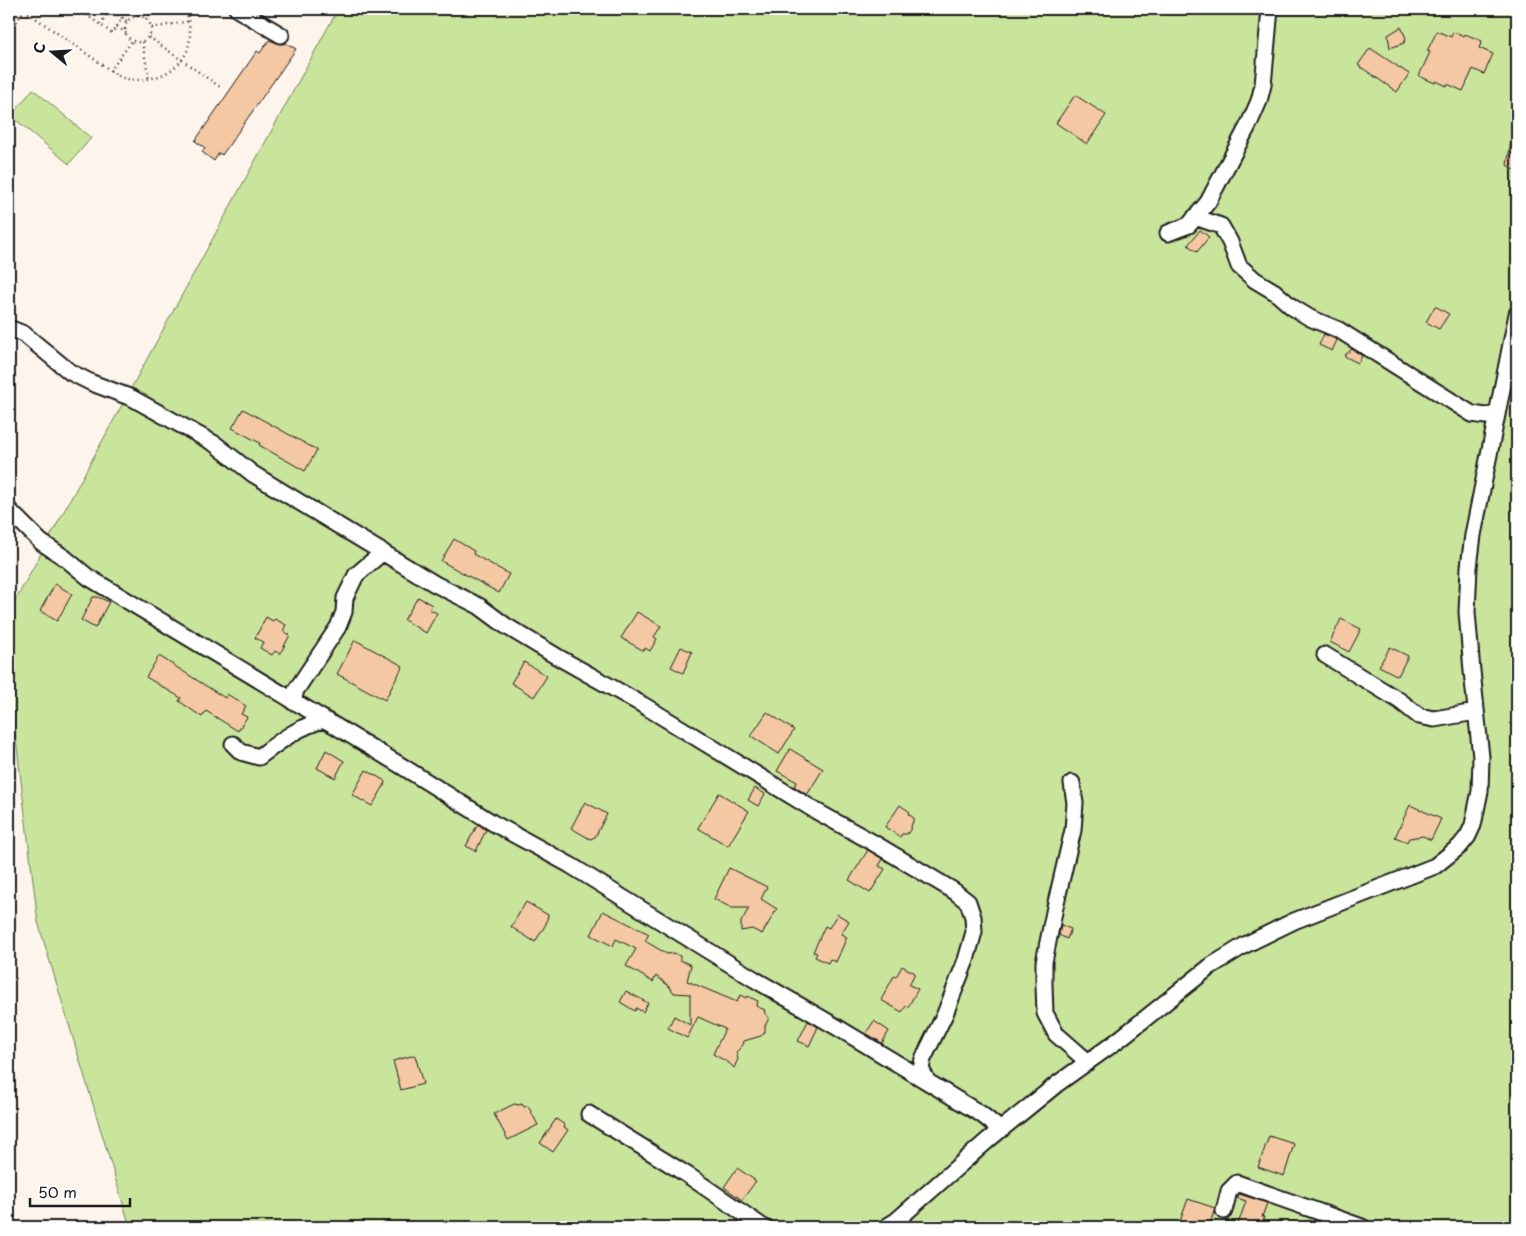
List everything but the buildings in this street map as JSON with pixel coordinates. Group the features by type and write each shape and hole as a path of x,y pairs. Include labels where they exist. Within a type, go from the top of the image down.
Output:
{"street":[{"path":"238,9 281,34"},
{"path":"1168,233 1189,224 1208,202 1224,174 1259,101 1270,9"},
{"path":"1195,217 1220,226 1230,242 1239,266 1292,307 1310,318 1339,330 1472,414 1486,416 1497,414"},
{"path":"886,1227 896,1221 1057,1084 1212,966 1245,945 1294,921 1436,866 1460,846 1468,836 1473,825 1480,792 1481,757 1467,612 1469,567 1473,535 1517,314"},
{"path":"9,328 24,334 70,372 92,383 132,398 215,444 253,474 435,584 479,606 506,626 643,705 816,811 954,891 968,902 973,917 974,932 966,960 945,1014 923,1059 922,1069 928,1082"},
{"path":"9,510 41,542 65,558 88,577 180,631 493,823 570,865 754,979 840,1028 981,1114 1001,1130"},
{"path":"293,702 296,690 338,627 344,612 345,598 356,575 383,552"},
{"path":"1325,656 1400,701 1419,716 1434,719 1476,712"},
{"path":"233,744 241,752 259,758 290,734 311,723 324,720"},
{"path":"1072,783 1075,803 1073,830 1044,962 1045,1013 1056,1034 1088,1062"},
{"path":"589,1114 689,1176 762,1227"},
{"path":"1224,1211 1229,1191 1237,1182 1362,1227"}],"path":[{"path":"78,9 112,33 129,9 146,19 151,28 149,37 142,42 132,41 117,26"},
{"path":"88,16 94,9"},
{"path":"100,24 110,9 128,22"},
{"path":"146,19 154,9"},
{"path":"16,22 24,10 120,77 128,80 149,79 164,74 181,60 186,51 189,42 190,22 186,9"},
{"path":"126,33 125,27 128,22 138,16"},
{"path":"151,28 190,22"},
{"path":"149,37 220,87"},
{"path":"110,71 132,41"},
{"path":"142,42 149,79"}],"green space":[{"path":"338,9 1517,9 1517,1227 130,1227 38,922 9,681 9,612"},
{"path":"33,89 91,138 69,164 11,116"}]}
